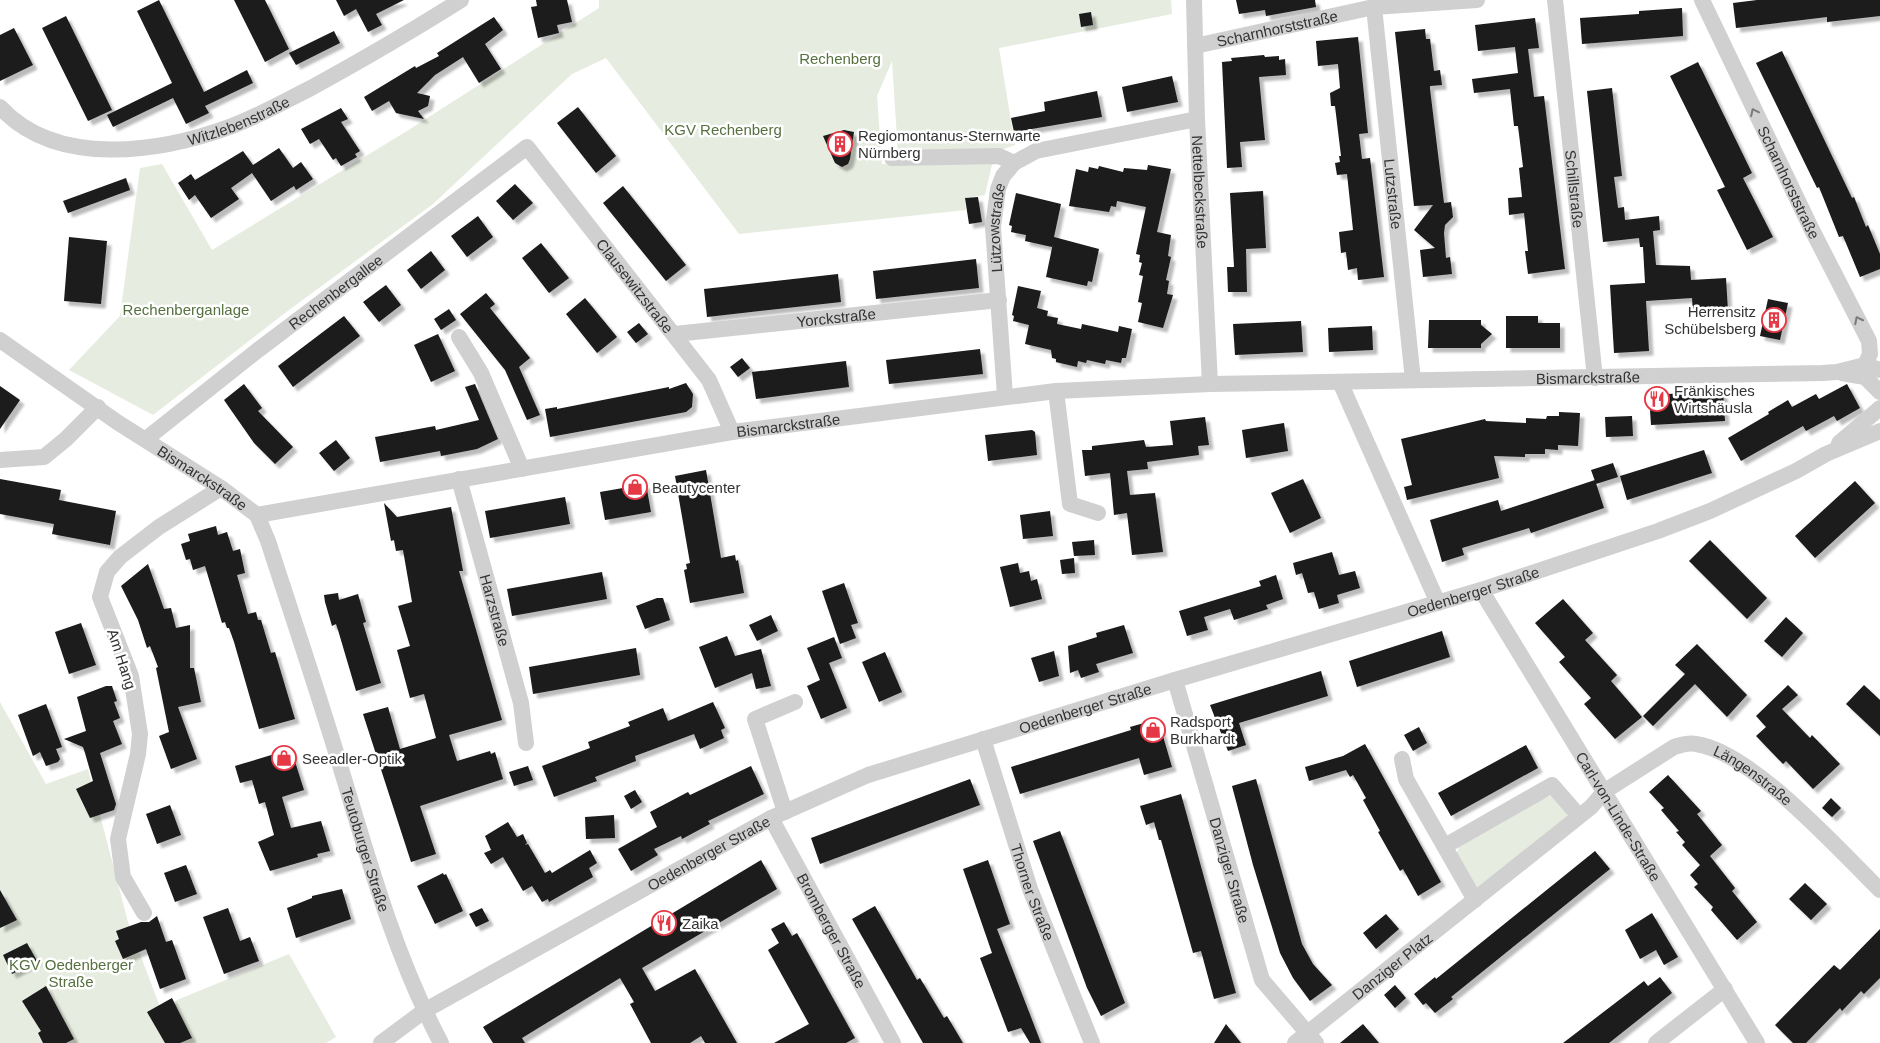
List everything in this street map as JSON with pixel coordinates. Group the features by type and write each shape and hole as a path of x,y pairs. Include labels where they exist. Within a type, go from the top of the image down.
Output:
{"street":[{"name":"Witzlebenstraße","path":"0,107 40,135 86,149 123,148 186,140 233,126 273,108 356,64 461,0"},
{"name":"Nettelbeckstraße","path":"1194,0 1197,119 1210,384"},
{"name":"Scharnhorststraße","path":"1195,46 1402,2 1477,0"},
{"name":"Schillstraße","path":"1555,0 1595,378"},
{"name":"Scharnhorststraße","path":"1702,0 1802,210 1869,341 1873,367"},
{"name":"Lutzstraße","path":"1374,7 1412,380"},
{"name":"Lützowstraße","path":"1005,396 993,227 998,189 1003,176 1014,162 1036,151 1197,119"},
{"name":"Clausewitzstraße","path":"527,147 710,380 732,432"},
{"name":"Rechenbergallee","path":"146,439 258,350 527,147"},
{"path":"892,158 999,156 1014,162"},
{"name":"Yorckstraße","path":"675,334 999,300"},
{"path":"459,337 481,373 522,469"},
{"name":"Bismarckstraße","path":"0,340 221,488 257,515 732,432 1056,390 1210,384 1837,372 1873,367"},
{"name":"Bismarckstraße","path":"1837,372 1866,377 1880,392"},
{"path":"1340,382 1438,603"},
{"path":"1056,390 1070,504 1098,513"},
{"path":"0,460 44,456 66,440 98,407"},
{"name":"Oedenberger Straße","path":"1826,454 1880,408"},
{"name":"Oedenberger Straße","path":"381,1043 424,1011 778,815 868,776 1175,680 1481,590 1658,531 1710,511 1796,471 1826,454 1880,431"},
{"name":"Harzstraße","path":"459,479 521,703 526,743"},
{"name":"Am Hang","path":"144,913 123,877 118,839 138,754 140,734 131,676 100,597 107,572 120,557 159,527 221,488"},
{"name":"Teutoburger Straße","path":"257,515 268,541 322,706 385,912 424,1011 441,1043"},
{"name":"Carl-von-Linde-Straße","path":"1481,590 1757,1043"},
{"name":"Danziger Straße","path":"1175,680 1262,980 1306,1040"},
{"name":"Bromberger Straße","path":"795,702 755,720 778,815 893,1043"},
{"name":"Thorner Straße","path":"983,739 1030,889 1092,1043"},
{"name":"Längenstraße","path":"1605,791 1674,747 1695,743 1713,748 1763,779 1788,799 1880,890"},
{"path":"1402,759 1406,779 1475,900"},
{"path":"1445,846 1552,785 1579,816"},
{"name":"Danziger Platz","path":"1306,1040 1579,816 1605,791"},
{"path":"1656,1043 1725,989"}],"green space":[{"path":"599,0 1171,0 1172,14 999,48 1015,145 996,152 898,154 892,61 877,96 882,164 993,160 985,195 965,198 966,210 739,234 606,58 572,74 433,204 285,313 153,415 69,370 120,316 140,168 162,164 212,250 407,131 599,8"},
{"name":"KGV Oedenberger Straße","path":"0,702 46,784 88,769 128,922 160,1007 289,954 336,1037 326,1043 0,1043"},
{"path":"1550,796 1556,797 1568,815 1482,887 1476,887 1456,856 1459,846 1537,801"}],"building":[{"path":"159,0 204,92 247,70 253,83 205,106 209,113 186,124 173,98 113,127 107,115 172,83 137,11"},
{"path":"234,0 265,0 289,49 265,62"},
{"path":"336,0 404,0 376,14 382,25 368,32 356,9 344,16"},
{"path":"536,0 567,0 572,22 557,25 559,33 538,38 531,7 537,6"},
{"path":"1236,0 1315,0 1316,7 1266,16 1265,10 1239,14"},
{"path":"1757,0 1880,0 1880,16 1827,22 1827,17 1736,28 1733,3"},
{"path":"1682,8 1683,36 1582,44 1580,18 1639,14 1639,11"},
{"path":"1091,12 1093,25 1081,27 1079,14"},
{"path":"66,16 112,110 88,121 42,28"},
{"path":"494,17 503,30 485,44 501,69 479,83 463,57 435,75 417,93 430,96 428,106 418,111 424,119 396,113 389,101 372,111 364,97 415,66 416,68 439,56 437,53"},
{"path":"1535,18 1539,48 1528,49 1534,97 1544,96 1565,269 1528,274 1525,251 1528,251 1524,213 1509,215 1508,198 1522,197 1519,168 1523,167 1518,126 1514,126 1510,89 1474,93 1472,79 1518,73 1515,47 1478,51 1475,25"},
{"path":"14,28 33,65 0,81 0,35"},
{"path":"1425,29 1426,39 1430,39 1434,71 1440,70 1442,85 1430,86 1430,89 1444,203 1451,202 1453,217 1445,225 1444,233 1446,258 1450,257 1452,274 1423,277 1420,250 1435,248 1414,230 1433,205 1414,206 1395,32"},
{"path":"334,31 340,43 296,65 289,53"},
{"path":"1358,37 1368,133 1359,134 1362,159 1370,158 1384,277 1358,280 1357,268 1348,270 1346,252 1341,253 1339,232 1353,230 1347,174 1337,175 1335,163 1340,162 1339,156 1341,156 1335,106 1331,106 1330,93 1340,88 1338,64 1318,66 1316,41"},
{"path":"1782,51 1852,198 1854,197 1866,227 1868,225 1880,254 1880,269 1860,277 1843,236 1839,237 1819,187 1817,188 1756,63"},
{"path":"1264,55 1265,57 1279,56 1279,60 1285,59 1286,75 1259,77 1265,140 1240,142 1242,167 1227,168 1222,62 1232,61 1231,58"},
{"path":"1698,62 1752,173 1743,178 1773,237 1747,250 1717,190 1725,187 1670,76"},
{"path":"1172,76 1178,102 1127,112 1122,87"},
{"path":"1612,88 1622,176 1614,177 1618,208 1624,207 1625,220 1659,216 1660,230 1653,231 1656,265 1690,266 1691,280 1726,278 1728,311 1693,313 1692,298 1646,301 1649,351 1614,353 1610,285 1645,283 1643,247 1640,247 1639,238 1603,242 1587,91"},
{"path":"1097,91 1102,117 1014,132 1011,118 1045,111 1044,102"},
{"path":"578,107 616,156 596,173 557,123"},
{"path":"341,108 348,119 341,122 360,151 355,154 357,157 341,166 336,158 333,160 319,139 310,144 301,129"},
{"name":"Regiomontanus-Sternwarte Nürnberg","path":"844,130 854,132 850,159 848,164 842,167 835,163 823,136"},
{"path":"279,148 293,168 301,162 313,179 296,190 294,186 271,201 252,173 231,188 239,199 211,218 195,195 189,200 178,183 191,174 195,180 243,151 253,165"},
{"path":"1148,165 1171,169 1157,232 1171,235 1168,256 1171,257 1166,280 1169,281 1167,294 1173,295 1163,328 1138,322 1142,303 1138,302 1143,276 1139,275 1142,263 1139,262 1140,255 1136,254 1146,207 1117,201 1116,207 1111,206 1109,212 1069,206 1076,169 1088,172 1089,167 1098,169 1099,166 1123,172 1124,168 1147,170"},
{"path":"126,178 130,190 68,213 63,201"},
{"path":"515,184 533,203 513,220 496,201"},
{"path":"623,186 686,265 666,281 603,203"},
{"path":"1263,191 1266,248 1246,249 1247,292 1228,292 1227,267 1234,267 1230,193"},
{"path":"1016,193 1061,204 1054,237 1099,249 1092,282 1088,281 1087,286 1046,277 1053,243 1052,247 1025,241 1026,235 1011,232 1012,226 1009,225"},
{"path":"978,197 982,222 969,224 965,198"},
{"path":"478,216 493,237 467,257 451,236"},
{"path":"69,237 107,241 101,304 64,301"},
{"path":"541,243 569,278 549,293 522,258"},
{"path":"431,251 445,270 421,289 407,270"},
{"path":"976,259 979,288 876,299 873,271"},
{"path":"838,274 841,302 707,317 704,289"},
{"path":"386,285 401,305 379,322 363,302"},
{"path":"1018,286 1041,291 1037,308 1048,311 1047,316 1058,318 1057,324 1081,329 1082,324 1118,332 1119,326 1132,329 1126,358 1122,358 1121,363 1106,360 1105,364 1087,360 1086,363 1078,361 1077,367 1056,362 1056,359 1052,358 1051,350 1025,344 1029,325 1013,321 1014,316 1012,315"},
{"path":"486,293 495,304 490,308 530,358 519,367 540,415 527,420 505,370 460,314"},
{"path":"585,298 617,337 597,353 566,314"},
{"name":"Herrensitz Schübelsberg","path":"1768,299 1788,303 1780,340 1760,336"},
{"path":"449,309 456,320 441,330 434,319"},
{"path":"344,316 360,336 293,387 278,366"},
{"path":"1506,316 1538,316 1538,323 1560,323 1560,348 1506,348"},
{"path":"1429,320 1481,320 1481,325 1492,334 1481,344 1481,348 1428,348"},
{"path":"1301,321 1303,352 1235,355 1233,324"},
{"path":"639,323 648,334 636,343 627,332"},
{"path":"1372,326 1373,350 1329,352 1328,328"},
{"path":"438,334 455,371 431,382 414,345"},
{"path":"980,349 983,374 889,384 886,360"},
{"path":"742,358 750,368 738,377 730,367"},
{"path":"846,361 849,387 756,399 752,372"},
{"path":"686,383 693,394 692,407 686,412 550,437 545,409 557,407 557,409 669,387 669,389"},
{"path":"244,384 262,408 258,411 293,447 275,464 254,443 224,400"},
{"path":"475,384 498,439 477,449 441,456 440,451 380,462 375,437 435,426 436,430 479,420 465,387"},
{"path":"1847,384 1860,408 1837,421 1834,416 1806,431 1803,426 1741,461 1728,438 1769,414 1768,412 1788,400 1792,407 1816,394 1819,399"},
{"path":"0,386 20,400 0,429"},
{"path":"1723,391 1725,421 1651,425 1649,395"},
{"path":"1559,412 1580,413 1578,446 1558,445 1558,450 1545,449 1545,454 1525,454 1525,457 1494,456 1499,478 1407,500 1404,487 1412,485 1401,439 1485,419 1486,421 1526,423 1526,418 1546,419 1547,416 1559,416"},
{"path":"1632,416 1633,436 1606,437 1605,417"},
{"path":"1205,417 1209,445 1198,446 1199,455 1147,462 1148,469 1127,471 1130,495 1155,493 1163,552 1132,555 1127,513 1114,515 1110,473 1085,476 1082,450 1092,450 1092,446 1144,440 1146,447 1173,445 1170,421"},
{"path":"1284,423 1288,451 1246,458 1242,430"},
{"path":"1032,430 1035,432 1037,455 988,461 985,435"},
{"path":"336,440 350,458 334,471 319,453"},
{"path":"1704,450 1712,473 1627,500 1620,476"},
{"path":"1613,463 1618,477 1596,484 1591,470"},
{"path":"706,470 721,558 735,555 736,561 738,560 744,593 690,603 684,570 687,569 686,564 690,563 675,476"},
{"path":"0,479 61,490 59,500 116,511 110,545 52,534 54,524 0,514"},
{"path":"1303,479 1321,518 1290,533 1271,493"},
{"path":"1595,480 1604,508 1531,533 1529,528 1462,548 1464,555 1442,562 1430,520 1498,500 1501,511"},
{"path":"1855,481 1875,503 1815,558 1795,536"},
{"path":"646,484 651,512 605,520 600,492"},
{"path":"565,497 570,524 490,538 485,511"},
{"path":"384,503 397,517 451,507 463,571 459,571 502,720 449,735 457,761 490,751 491,754 495,752 503,779 420,806 436,854 411,862 363,714 388,707 400,749 436,738 424,694 410,698 397,650 410,646 398,606 412,602 403,550 396,551 394,540 391,541"},
{"path":"1050,511 1053,536 1023,539 1020,515"},
{"path":"216,526 218,535 227,532 233,551 240,549 245,573 237,575 248,614 256,612 258,620 261,620 271,653 275,652 295,719 259,729 234,642 229,628 227,628 225,622 222,623 205,566 193,570 190,559 186,560 181,544 190,541 188,534"},
{"path":"1094,540 1095,555 1074,556 1072,542"},
{"path":"1710,540 1767,598 1747,619 1689,561"},
{"path":"1332,552 1339,575 1355,571 1360,588 1337,595 1339,603 1319,609 1314,592 1308,593 1302,573 1296,575 1293,563"},
{"path":"1074,558 1075,573 1062,574 1060,560"},
{"path":"1018,563 1020,573 1029,571 1031,581 1037,579 1042,599 1010,607 1000,567"},
{"path":"148,564 164,609 171,608 176,628 190,625 190,668 194,668 201,702 178,707 197,759 171,769 159,736 169,732 156,668 158,667 150,646 147,648 138,620 121,586"},
{"path":"602,572 607,599 512,616 507,589"},
{"path":"1276,575 1283,599 1266,605 1268,609 1234,620 1230,609 1204,617 1208,630 1187,636 1179,611 1261,586 1259,581"},
{"path":"844,583 858,623 851,625 856,638 840,644 822,591"},
{"path":"338,593 339,600 358,594 366,622 363,623 381,683 356,691 336,624 332,626 325,602 324,595"},
{"path":"657,598 663,598 670,620 645,629 636,606"},
{"path":"1563,599 1593,633 1585,640 1617,675 1611,681 1642,717 1615,739 1584,704 1591,698 1559,662 1565,657 1535,623"},
{"path":"771,615 778,631 757,641 749,625"},
{"path":"1786,617 1803,633 1782,657 1764,641"},
{"path":"81,623 96,665 69,674 55,632"},
{"path":"1124,625 1133,653 1096,664 1099,672 1081,678 1078,670 1070,673 1068,646 1097,637 1096,633"},
{"path":"1442,631 1450,657 1357,687 1349,661"},
{"path":"727,636 735,656 761,649 771,686 756,689 752,673 715,688 699,647"},
{"path":"834,637 842,658 829,663 847,708 821,719 807,686 820,680 807,648"},
{"path":"1697,644 1747,695 1727,717 1695,684 1653,726 1643,716 1685,674 1675,665"},
{"path":"636,648 640,675 533,694 529,667"},
{"path":"1054,651 1059,676 1039,682 1031,658"},
{"path":"885,652 902,692 879,702 862,662"},
{"path":"1321,671 1328,696 1239,723 1246,745 1228,751 1210,705"},
{"path":"1788,685 1798,695 1782,709 1810,738 1812,735 1840,764 1813,789 1786,761 1783,764 1756,736 1766,727 1756,716"},
{"path":"1864,685 1880,700 1880,736 1846,704"},
{"path":"106,686 112,686 117,701 114,702 120,718 113,721 122,744 100,753 116,804 114,810 90,818 76,789 93,781 85,753 83,747 64,739 86,731 77,697"},
{"path":"713,702 725,728 721,730 724,738 700,749 694,734 635,756 636,761 595,777 597,781 554,797 542,766 590,748 588,742 630,726 628,722 663,708 668,721"},
{"path":"46,704 62,747 56,749 60,759 58,762 46,766 40,752 33,756 18,715"},
{"path":"1158,719 1172,767 1144,775 1139,758 1020,794 1011,767 1131,730 1130,727"},
{"path":"1419,727 1427,743 1413,751 1404,735"},
{"path":"1365,744 1441,882 1418,896 1403,869 1400,871 1378,832 1380,831 1363,800 1366,798 1353,775 1350,777 1346,770 1309,781 1305,767 1343,756"},
{"path":"1526,745 1538,768 1451,816 1438,793"},
{"path":"291,749 304,790 282,797 291,828 321,821 330,851 317,854 318,857 270,871 258,842 274,835 265,802 259,804 252,780 240,783 235,766"},
{"path":"528,766 533,780 514,786 509,772"},
{"path":"751,766 764,794 708,821 710,824 682,839 681,836 654,849 658,855 631,871 618,849 657,827 650,812 688,792 690,795"},
{"path":"1668,775 1701,811 1697,814 1722,845 1710,856 1735,888 1732,891 1757,922 1737,940 1711,910 1713,907 1694,887 1698,884 1690,875 1700,865 1682,845 1685,842 1676,832 1679,831 1661,810 1664,808 1649,792"},
{"path":"970,779 980,805 820,864 811,838"},
{"path":"1256,779 1302,944 1313,964 1332,985 1310,1001 1293,978 1280,953 1253,865 1232,786"},
{"path":"635,790 642,802 631,809 624,796"},
{"path":"1181,794 1236,993 1214,999 1201,951 1193,953 1161,840 1159,840 1154,822 1146,825 1140,806"},
{"path":"1831,798 1841,808 1832,817 1822,808"},
{"path":"170,805 181,835 157,844 146,814"},
{"path":"614,815 615,838 586,839 585,817"},
{"path":"508,822 517,837 523,834 527,843 525,845 528,844 545,873 550,870 552,873 590,850 597,863 589,868 593,877 549,902 548,899 542,902 532,886 523,891 503,857 491,864 484,853 491,850 485,836"},
{"path":"1060,831 1125,1003 1101,1016 1087,988 1033,841"},
{"path":"1595,851 1610,869 1451,997 1453,999 1435,1013 1426,1003 1423,1005 1414,994 1435,977 1436,979"},
{"path":"761,860 777,889 642,968 655,991 695,969 737,1043 705,1043 701,1036 690,1043 651,1043 630,1004 634,1002 620,978 522,1038 525,1043 493,1043 483,1027"},
{"path":"988,860 1010,924 997,929 1041,1043 1030,1043 1021,1028 1008,1032 980,958 992,953 963,869"},
{"path":"186,865 197,894 175,902 164,873"},
{"path":"443,873 444,875 446,874 463,911 435,924 417,886"},
{"path":"1805,883 1827,904 1811,920 1789,899"},
{"path":"342,889 351,919 296,938 287,908 312,898 312,896"},
{"path":"0,890 17,920 0,928"},
{"path":"875,906 917,980 920,978 944,1018 947,1016 963,1043 923,1043 852,919"},
{"path":"228,908 240,941 250,937 259,961 224,974 203,917"},
{"path":"482,908 489,921 476,927 469,914"},
{"path":"1652,913 1678,957 1664,965 1656,950 1640,959 1625,930"},
{"path":"1386,914 1399,929 1376,949 1363,933"},
{"path":"157,916 166,942 172,940 186,979 160,989 146,949 123,959 115,941 119,939 116,931 141,922 149,922"},
{"path":"784,922 792,936 797,933 855,1038 846,1043 774,1043 809,1024 768,950 779,943 771,929"},
{"path":"1880,929 1880,978 1864,994 1861,991 1842,1011 1840,1008 1806,1043 1793,1043 1775,1025 1834,965 1840,970"},
{"path":"27,943 37,961 12,974 3,955"},
{"path":"1660,977 1672,993 1609,1043 1563,1043 1644,981 1648,986"},
{"path":"1395,985 1406,998 1395,1008 1384,995"},
{"path":"46,986 74,1039 66,1043 43,1043 38,1033 41,1031 22,1001"},
{"path":"172,998 192,1038 180,1043 165,1043 147,1012"},
{"path":"1226,1024 1241,1043 1214,1043"},
{"path":"1363,1024 1379,1043 1340,1043"}],"place":[{"name":"Regiomontanus-Sternwarte Nürnberg","path":"840,144"},
{"name":"Herrensitz Schübelsberg","path":"1774,320"},
{"name":"Fränkisches Wirtshäusla","path":"1657,399"},
{"name":"Beautycenter","path":"635,487"},
{"name":"Radsport Burkhardt","path":"1153,730"},
{"name":"Seeadler-Optik","path":"284,758"},
{"name":"Zaika","path":"664,923"}],"park label":[{"name":"Rechenberg","path":"840,58"},
{"name":"KGV Rechenberg","path":"723,129"},
{"name":"Rechenberganlage","path":"186,309"}]}
